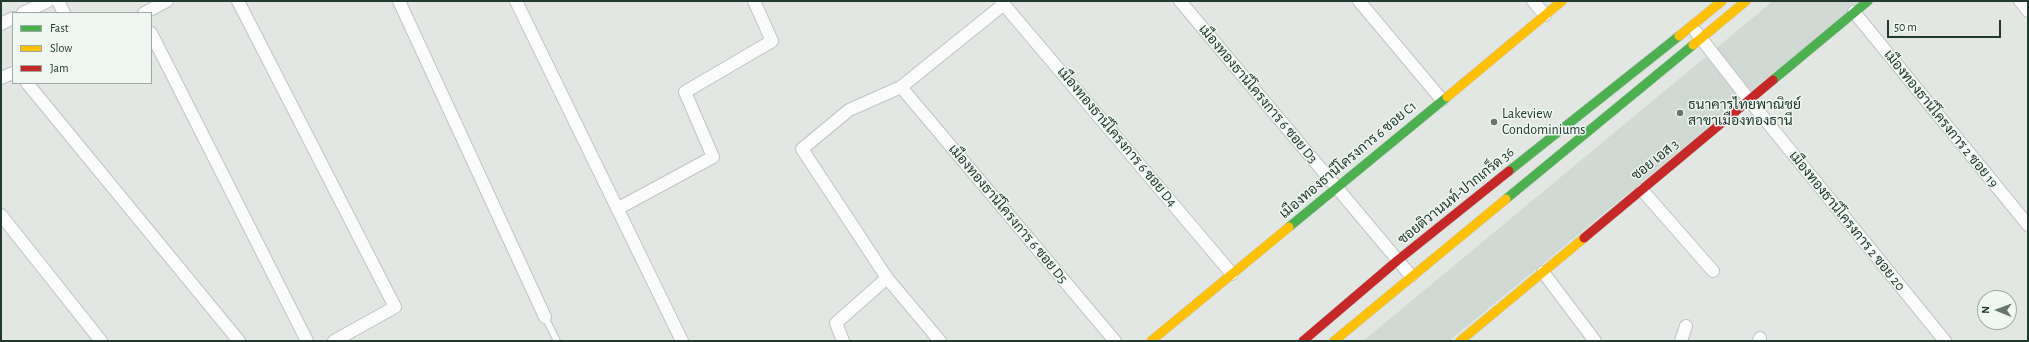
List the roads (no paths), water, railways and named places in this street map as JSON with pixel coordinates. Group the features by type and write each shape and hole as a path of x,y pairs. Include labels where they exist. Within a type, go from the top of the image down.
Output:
{"street":[{"path":"25,12 48,1"},
{"path":"58,1 64,12"},
{"path":"146,12 168,1"},
{"path":"238,1 396,306 334,341"},
{"path":"399,1 545,316"},
{"path":"516,1 617,209 636,244 682,341"},
{"path":"617,209 713,157 685,92 772,41 754,1"},
{"name":"เมืองทองธานีโครงการ 6 ซอย D3","path":"1180,1 1411,276"},
{"path":"1359,1 1442,100"},
{"path":"1533,1 1544,15"},
{"name":"เมืองทองธานีโครงการ 6 ซอย C1","path":"1151,341 1562,1"},
{"name":"ซอยติวานนท์-ปากเกร็ด 36","path":"1303,341 1398,260 1722,1"},
{"path":"1726,1 1734,11"},
{"path":"1334,341 1746,1"},
{"name":"ซอย เอส 3","path":"1460,341 1750,101 1868,1"},
{"path":"2020,1 2028,11"},
{"path":"940,341 887,278 802,149 849,110 901,87 1002,2"},
{"name":"เมืองทองธานีโครงการ 6 ซอย D4","path":"1002,2 1232,274"},
{"name":"เมืองทองธานีโครงการ 2 ซอย 19","path":"1854,12 2028,225"},
{"path":"1,24 12,18"},
{"name":"เมืองทองธานีโครงการ 2 ซอย 20","path":"1691,25 1750,101 1945,341"},
{"path":"152,36 307,341"},
{"path":"1,78 12,72"},
{"path":"28,84 239,341"},
{"name":"เมืองทองธานีโครงการ 6 ซอย D5","path":"901,87 1115,341"},
{"path":"1642,190 1713,271"},
{"path":"1,216 101,341"},
{"path":"1543,272 1595,341"},
{"path":"844,341 836,323 887,278"},
{"path":"1681,341 1686,326"}],"lane":[{"path":"545,316 557,341"}],"place":[{"name":"ธนาคารไทยพาณิชย์ สาขาเมืองทองธานี","path":"1680,113"},
{"name":"Lakeview Condominiums","path":"1494,122"}]}
